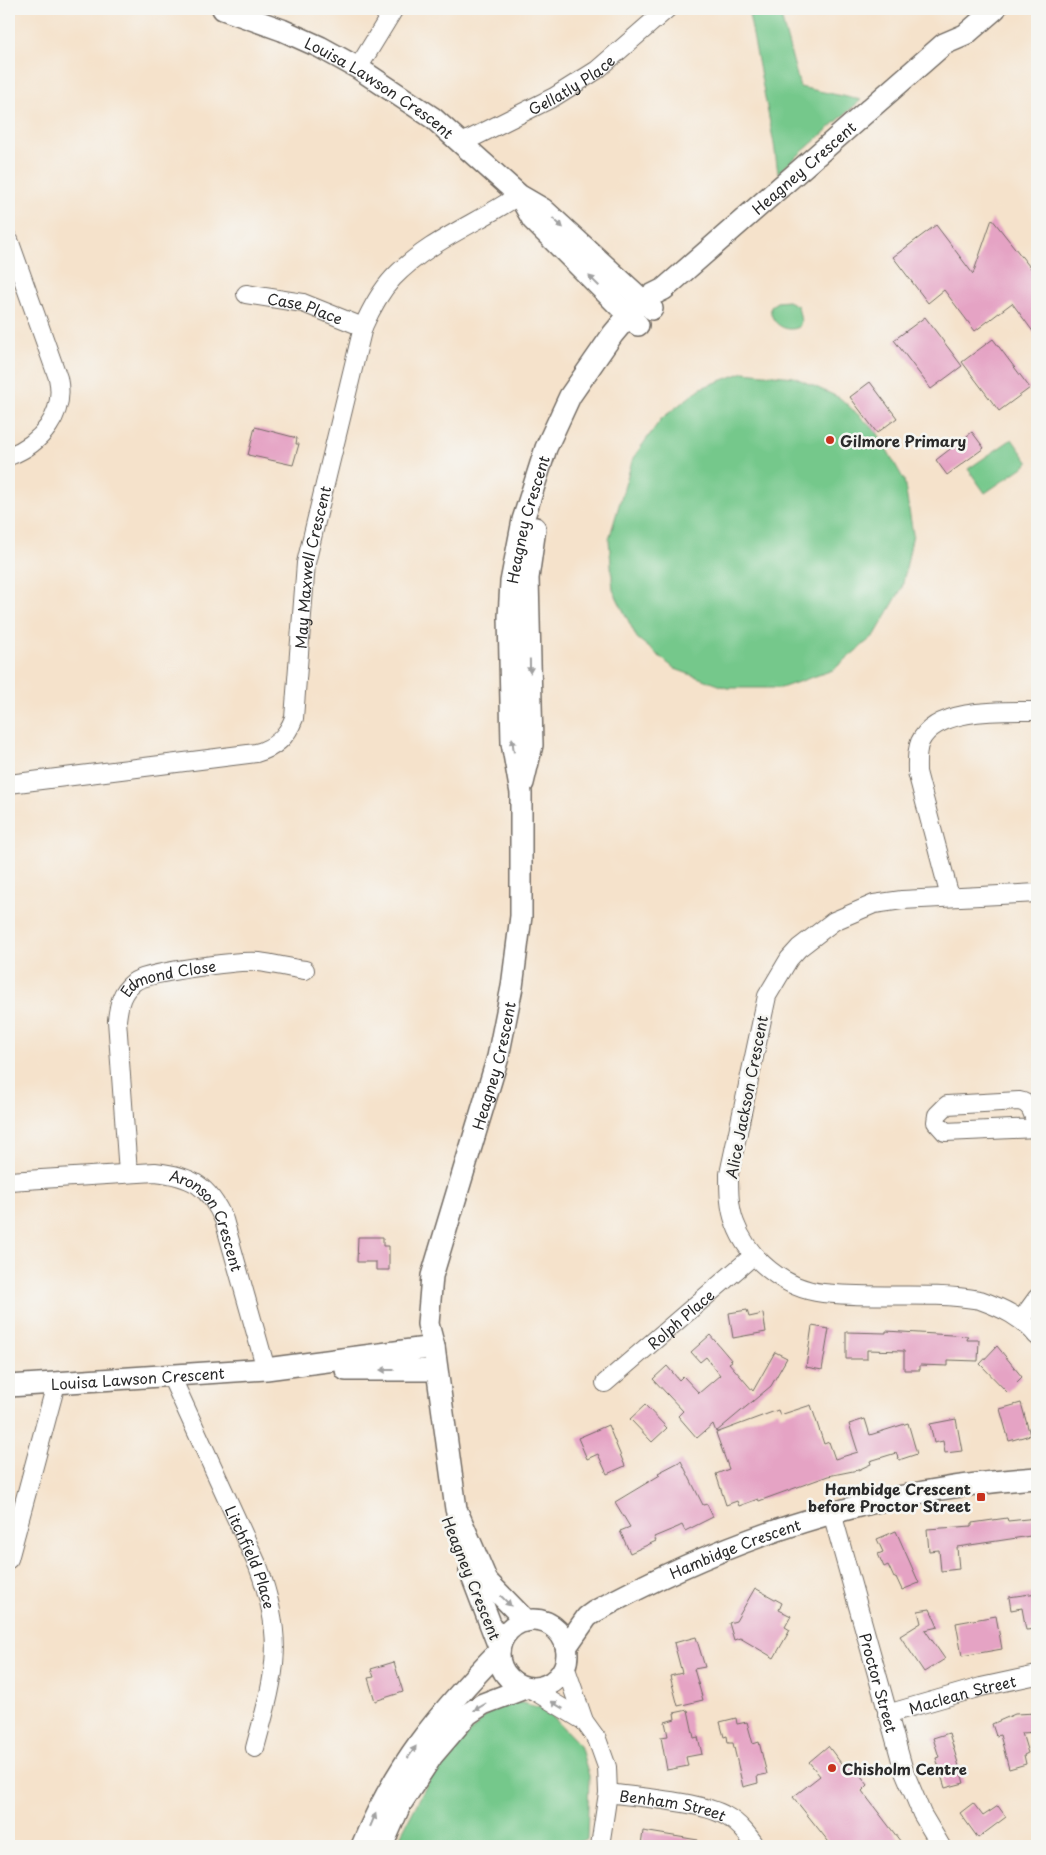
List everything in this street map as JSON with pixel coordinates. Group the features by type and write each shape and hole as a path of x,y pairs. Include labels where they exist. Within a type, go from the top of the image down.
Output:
{"street":[{"name":"Louisa Lawson Crescent","path":"223,9 282,30 358,68 433,118 519,195 543,209 640,312"},
{"path":"358,68 394,9"},
{"name":"Gellatly Place","path":"462,143 554,97 597,70 667,9"},
{"name":"Heagney Crescent","path":"499,1649 456,1509 429,1370 427,1343 432,1276 498,1057 512,987 521,916 521,793 512,743 509,617 520,577 536,496 556,422 570,396 612,334 640,312 944,44 956,24 973,9"},
{"name":"Heagney Crescent","path":"944,44 965,35 996,9"},
{"name":"May Maxwell Crescent","path":"9,784 256,753 268,750 283,739 294,718 306,563 363,327 375,302 386,286 413,259 519,195"},
{"path":"9,240 58,378 60,396 56,414 46,431 31,445 9,456"},
{"name":"Case Place","path":"246,294 303,303 363,327"},
{"path":"950,897 917,772 917,752 921,740 934,726 952,718 1008,711 1037,711"},
{"name":"Alice Jackson Crescent","path":"1037,894 950,897 874,904 834,920 799,948 773,983 760,1022 729,1174 729,1200 735,1224 754,1255 772,1273 796,1286 822,1293 968,1298 1002,1308 1021,1320 1037,1336"},
{"name":"Edmond Close","path":"128,1173 117,1020 119,1003 124,992 134,982 156,973 257,962 305,970"},
{"path":"1019,1101 1025,1102 1030,1106 1037,1128 946,1132 936,1122 936,1115 947,1105 1019,1101"},
{"name":"Aronson Crescent","path":"9,1181 155,1172 176,1174 195,1182 216,1202 224,1220 266,1370"},
{"name":"Rolph Place","path":"605,1383 754,1255"},
{"path":"1021,1320 1037,1298"},
{"name":"Louisa Lawson Crescent","path":"266,1370 427,1343"},
{"name":"Louisa Lawson Crescent","path":"9,1386 266,1370 429,1370"},
{"name":"Litchfield Place","path":"170,1376 258,1566 270,1597 275,1631 272,1683 254,1748"},
{"path":"9,1559 56,1384"},
{"name":"Hambidge Crescent","path":"534,1621 591,1614 618,1598 714,1553 772,1531 832,1513 890,1498 948,1488 1037,1478"},
{"name":"Proctor Street","path":"832,1513 904,1771 922,1814 941,1846"},
{"name":"Heagney Crescent","path":"469,1555 487,1581 534,1621"},
{"name":"Hambidge Crescent","path":"566,1656 591,1614"},
{"path":"362,1846 376,1813 402,1766 440,1715 499,1649 505,1635 514,1626 534,1621 561,1635 584,1721 597,1739 607,1767 608,1793 600,1846"},
{"path":"499,1649 500,1663 505,1674 514,1683 528,1688 584,1721"},
{"path":"382,1846 400,1805 432,1756 468,1714 483,1704 528,1688 545,1686 557,1678 566,1656"},
{"name":"Maclean Street","path":"888,1714 981,1687 1037,1675"},
{"name":"Benham Street","path":"608,1793 708,1808 736,1823 756,1846"}],"green space":[{"path":"748,9 779,9 800,87 861,100 778,173 774,144"},
{"path":"788,301 798,306 801,321 799,327 794,329 784,328 775,322 772,317 771,306 777,302"},
{"path":"744,372 794,377 840,398 877,432 904,480 913,534 902,588 875,635 833,670 781,688 727,688 675,669 637,638 613,590 609,539 633,458 661,419 701,388"},
{"path":"1012,439 1029,463 985,493 968,469"},
{"path":"518,1702 545,1709 580,1745 589,1776 587,1839 564,1846 395,1846 434,1771 492,1709"}],"building":[{"path":"992,219 1037,276 1037,337 1012,303 975,331 944,290 928,303 893,257 936,225 973,274"},
{"path":"925,317 962,366 931,389 894,340"},
{"path":"993,339 1030,388 999,411 962,362"},
{"path":"870,382 897,418 877,433 850,397"},
{"path":"255,427 297,438 296,444 299,444 293,465 248,455"},
{"path":"972,432 984,448 947,475 936,460"},
{"path":"358,1237 383,1237 383,1246 389,1246 389,1270 376,1270 376,1262 357,1262"},
{"path":"747,1310 749,1317 763,1314 766,1332 733,1338 729,1313"},
{"path":"812,1326 829,1329 822,1370 806,1367"},
{"path":"886,1331 968,1336 967,1340 979,1340 978,1361 948,1360 948,1366 920,1365 920,1370 904,1370 904,1351 867,1350 867,1359 846,1359 846,1332 886,1333"},
{"path":"710,1335 732,1361 729,1363 753,1391 775,1352 787,1358 771,1386 716,1432 713,1424 697,1438 678,1416 683,1411 653,1379 667,1366 679,1380 683,1376 699,1393 720,1375 706,1357 700,1362 691,1352"},
{"path":"997,1346 1022,1377 1007,1392 980,1364"},
{"path":"1021,1403 1030,1435 1009,1441 1000,1409"},
{"path":"645,1405 667,1428 652,1442 630,1419"},
{"path":"811,1405 824,1444 829,1442 835,1459 858,1452 849,1424 865,1419 870,1435 908,1423 917,1454 899,1460 896,1453 870,1461 871,1464 858,1470 828,1476 759,1501 758,1499 739,1506 737,1501 726,1505 716,1474 729,1469 716,1433 778,1410 780,1415"},
{"path":"956,1419 962,1451 945,1453 943,1441 934,1443 930,1424"},
{"path":"608,1425 625,1466 607,1474 598,1454 587,1459 578,1438"},
{"path":"681,1461 703,1505 707,1504 713,1517 685,1531 682,1525 654,1537 656,1541 630,1553 620,1531 630,1527 615,1502 660,1475 658,1473"},
{"path":"1007,1518 1008,1521 1037,1518 1037,1535 957,1547 959,1569 941,1571 939,1550 929,1551 927,1529 972,1526 972,1523"},
{"path":"896,1531 919,1583 902,1590 888,1565 884,1567 878,1554 883,1552 877,1539"},
{"path":"755,1588 782,1603 779,1610 791,1616 785,1627 790,1630 774,1658 740,1638 734,1640 729,1623 736,1621"},
{"path":"1037,1593 1037,1629 1026,1630 1022,1608 1011,1610 1009,1597"},
{"path":"930,1609 938,1627 925,1630 945,1659 924,1672 900,1636 921,1623 918,1611"},
{"path":"996,1616 1002,1649 962,1656 956,1623"},
{"path":"696,1637 705,1667 694,1669 703,1700 678,1706 670,1676 682,1673 674,1643"},
{"path":"394,1662 403,1692 375,1701 368,1678 374,1677 371,1669"},
{"path":"688,1710 694,1738 698,1737 702,1754 686,1757 688,1766 667,1770 661,1737 668,1736 665,1722 675,1719 674,1713"},
{"path":"1037,1713 1037,1732 1022,1733 1028,1753 1024,1755 1026,1764 1009,1769 1000,1735 996,1736 992,1724 1015,1714"},
{"path":"736,1718 737,1724 747,1722 753,1744 759,1742 767,1774 757,1776 758,1783 743,1787 733,1743 728,1743 727,1736 724,1737 720,1722"},
{"path":"949,1733 964,1783 945,1788 936,1758 939,1757 933,1738"},
{"path":"828,1746 844,1767 851,1763 868,1785 862,1791 904,1846 832,1846 793,1797 820,1776 809,1762"},
{"path":"973,1803 983,1816 998,1806 1006,1817 978,1838 960,1813"},
{"path":"643,1831 698,1840 698,1846 641,1846"}],"place":[{"name":"Gilmore Primary","path":"830,440"},
{"name":"Hambidge Crescent before Proctor Street","path":"981,1497"},
{"name":"Chisholm Centre","path":"832,1768"}]}
